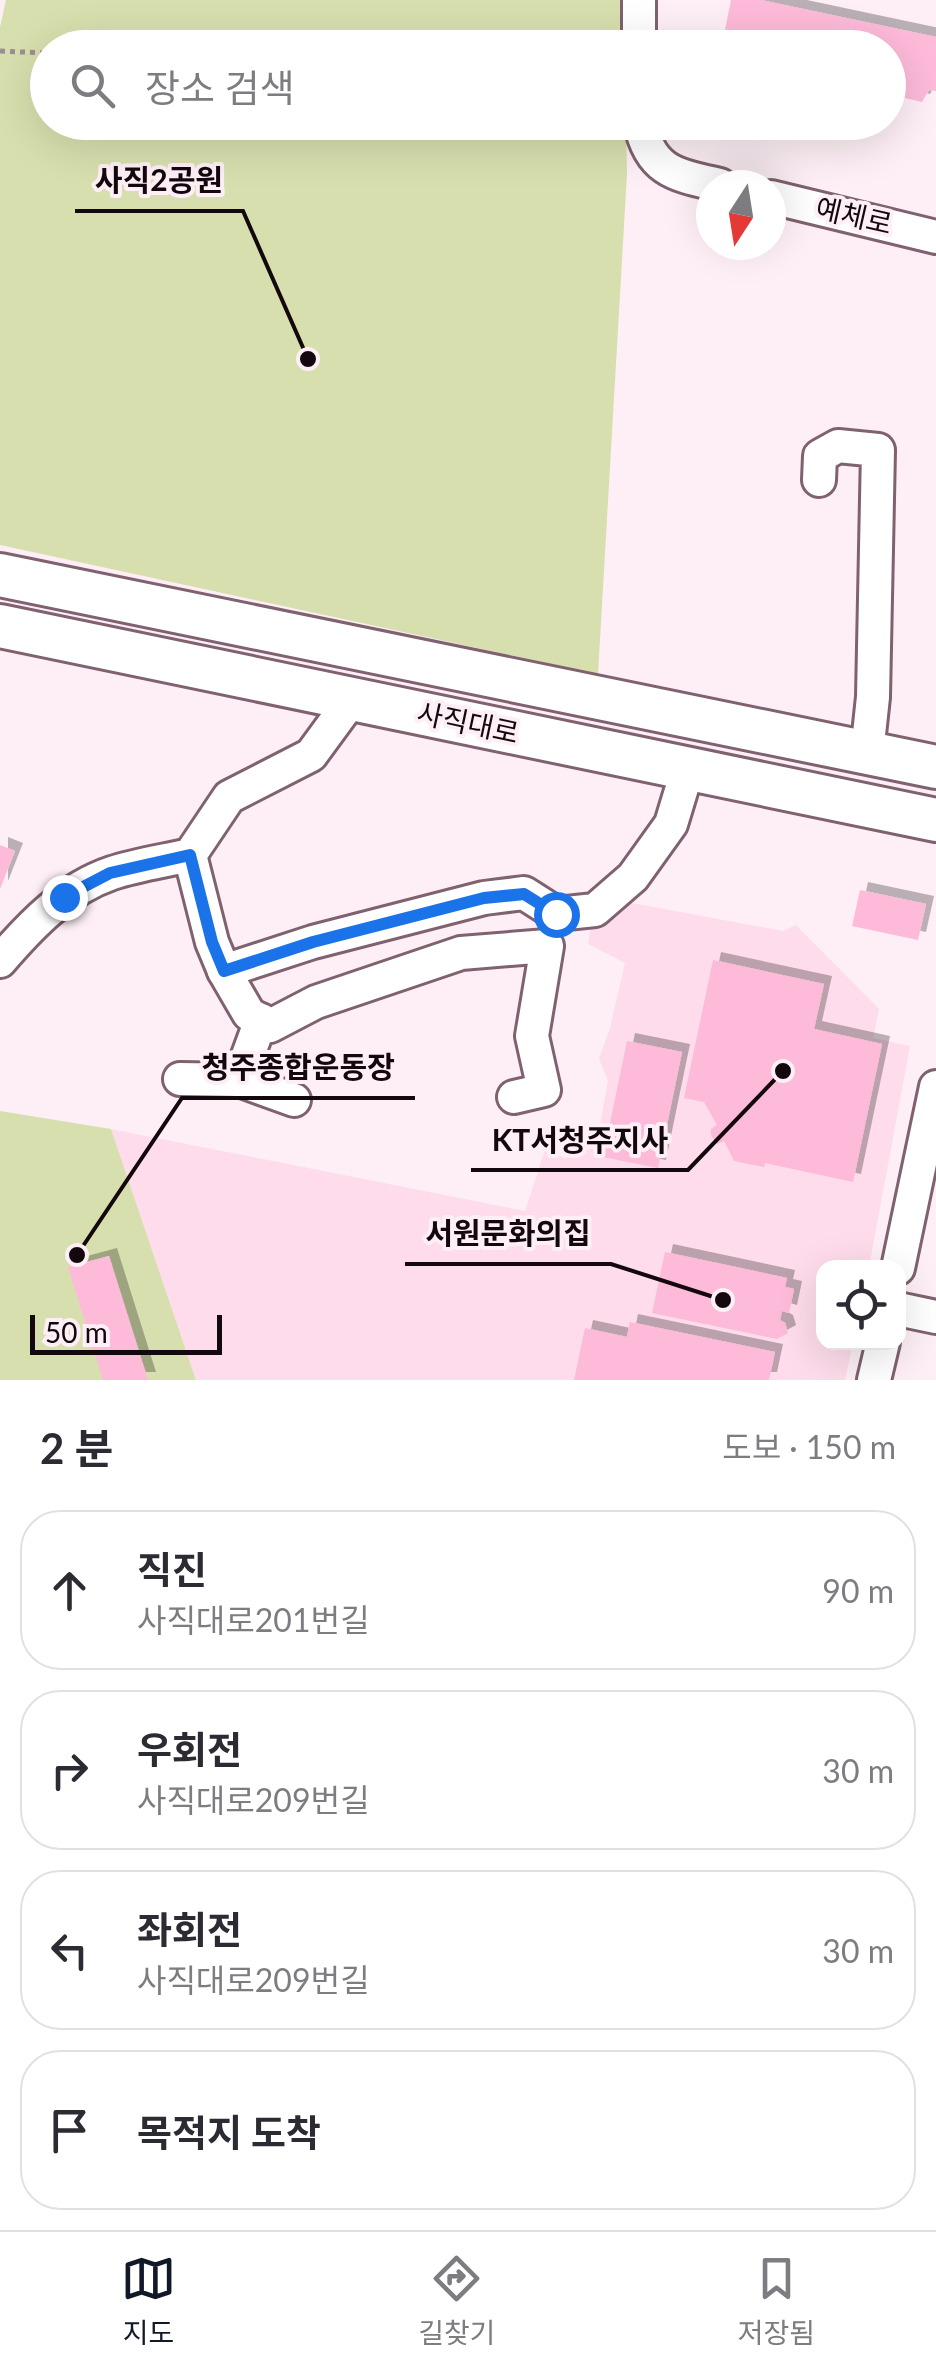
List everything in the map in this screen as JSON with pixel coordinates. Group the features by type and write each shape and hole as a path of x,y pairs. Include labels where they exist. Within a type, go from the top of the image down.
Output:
{"main road":[{"name":"사직대로","path":"0,575 936,767"},
{"name":"사직대로","path":"0,626 936,820"}],"street":[{"path":"639,0 639,30"},
{"path":"643,140 654,160 668,170 696,178"},
{"name":"예체로","path":"786,201 936,237"},
{"path":"820,480 820,456 838,446 878,450 874,679 877,755 936,745"},
{"path":"352,699 312,755 229,797 190,855 212,942 249,1014 270,1026 330,996 461,953 546,946"},
{"path":"224,971 313,942 484,898 524,894 556,914 594,910 632,876 671,824 688,768"},
{"path":"0,961 28,928 64,897 110,873 190,855"},
{"path":"514,1097 544,1090 532,1036 546,946 556,914"},
{"path":"239,1080 261,1020"},
{"path":"180,1079 239,1080 294,1100"},
{"path":"900,1260 936,1087"},
{"path":"906,1311 936,1317"},
{"path":"874,1380 881,1350"}],"path":[{"path":"0,51 30,52"}],"shaded area":[{"path":"621,901 783,931 796,925 879,1009 873,1038 910,1046 870,1260 816,1260 816,1350 851,1350 845,1380 196,1380 111,1129 525,1211 545,1150 565,1158 596,1147 608,1081 599,1059 625,963 588,944 592,918"}],"green space":[{"path":"6,0 624,0 625,30 30,30 30,140 626,140 598,674 0,545 0,27"},
{"path":"0,1111 111,1129 196,1380 0,1380"}],"building":[{"path":"731,0 761,0 903,30 725,30"},
{"path":"906,31 936,37 936,91 929,90 922,102 906,98"},
{"path":"0,845 15,851 0,889"},
{"path":"860,890 926,904 918,940 852,926"},
{"path":"713,960 824,984 814,1029 882,1044 853,1182 765,1163 764,1167 734,1161 724,1141 717,1144 711,1135 711,1129 717,1125 704,1102 684,1098"},
{"path":"627,1041 682,1052 658,1168 603,1157"},
{"path":"665,1252 787,1278 785,1287 794,1289 789,1313 782,1311 780,1320 788,1333 777,1339 652,1313"},
{"path":"109,1256 148,1380 103,1380 68,1267"},
{"path":"630,1322 775,1352 769,1380 574,1380 585,1328 627,1337"}],"place":[{"name":"사직2공원","path":"308,359"},
{"name":"KT서청주지사","path":"783,1071"},
{"name":"청주종합운동장","path":"77,1255"},
{"name":"서원문화의집","path":"723,1300"}],"route":[{"path":"64,897 110,873 190,855 212,942 224,971 313,942 484,898 524,894 556,914"}]}
